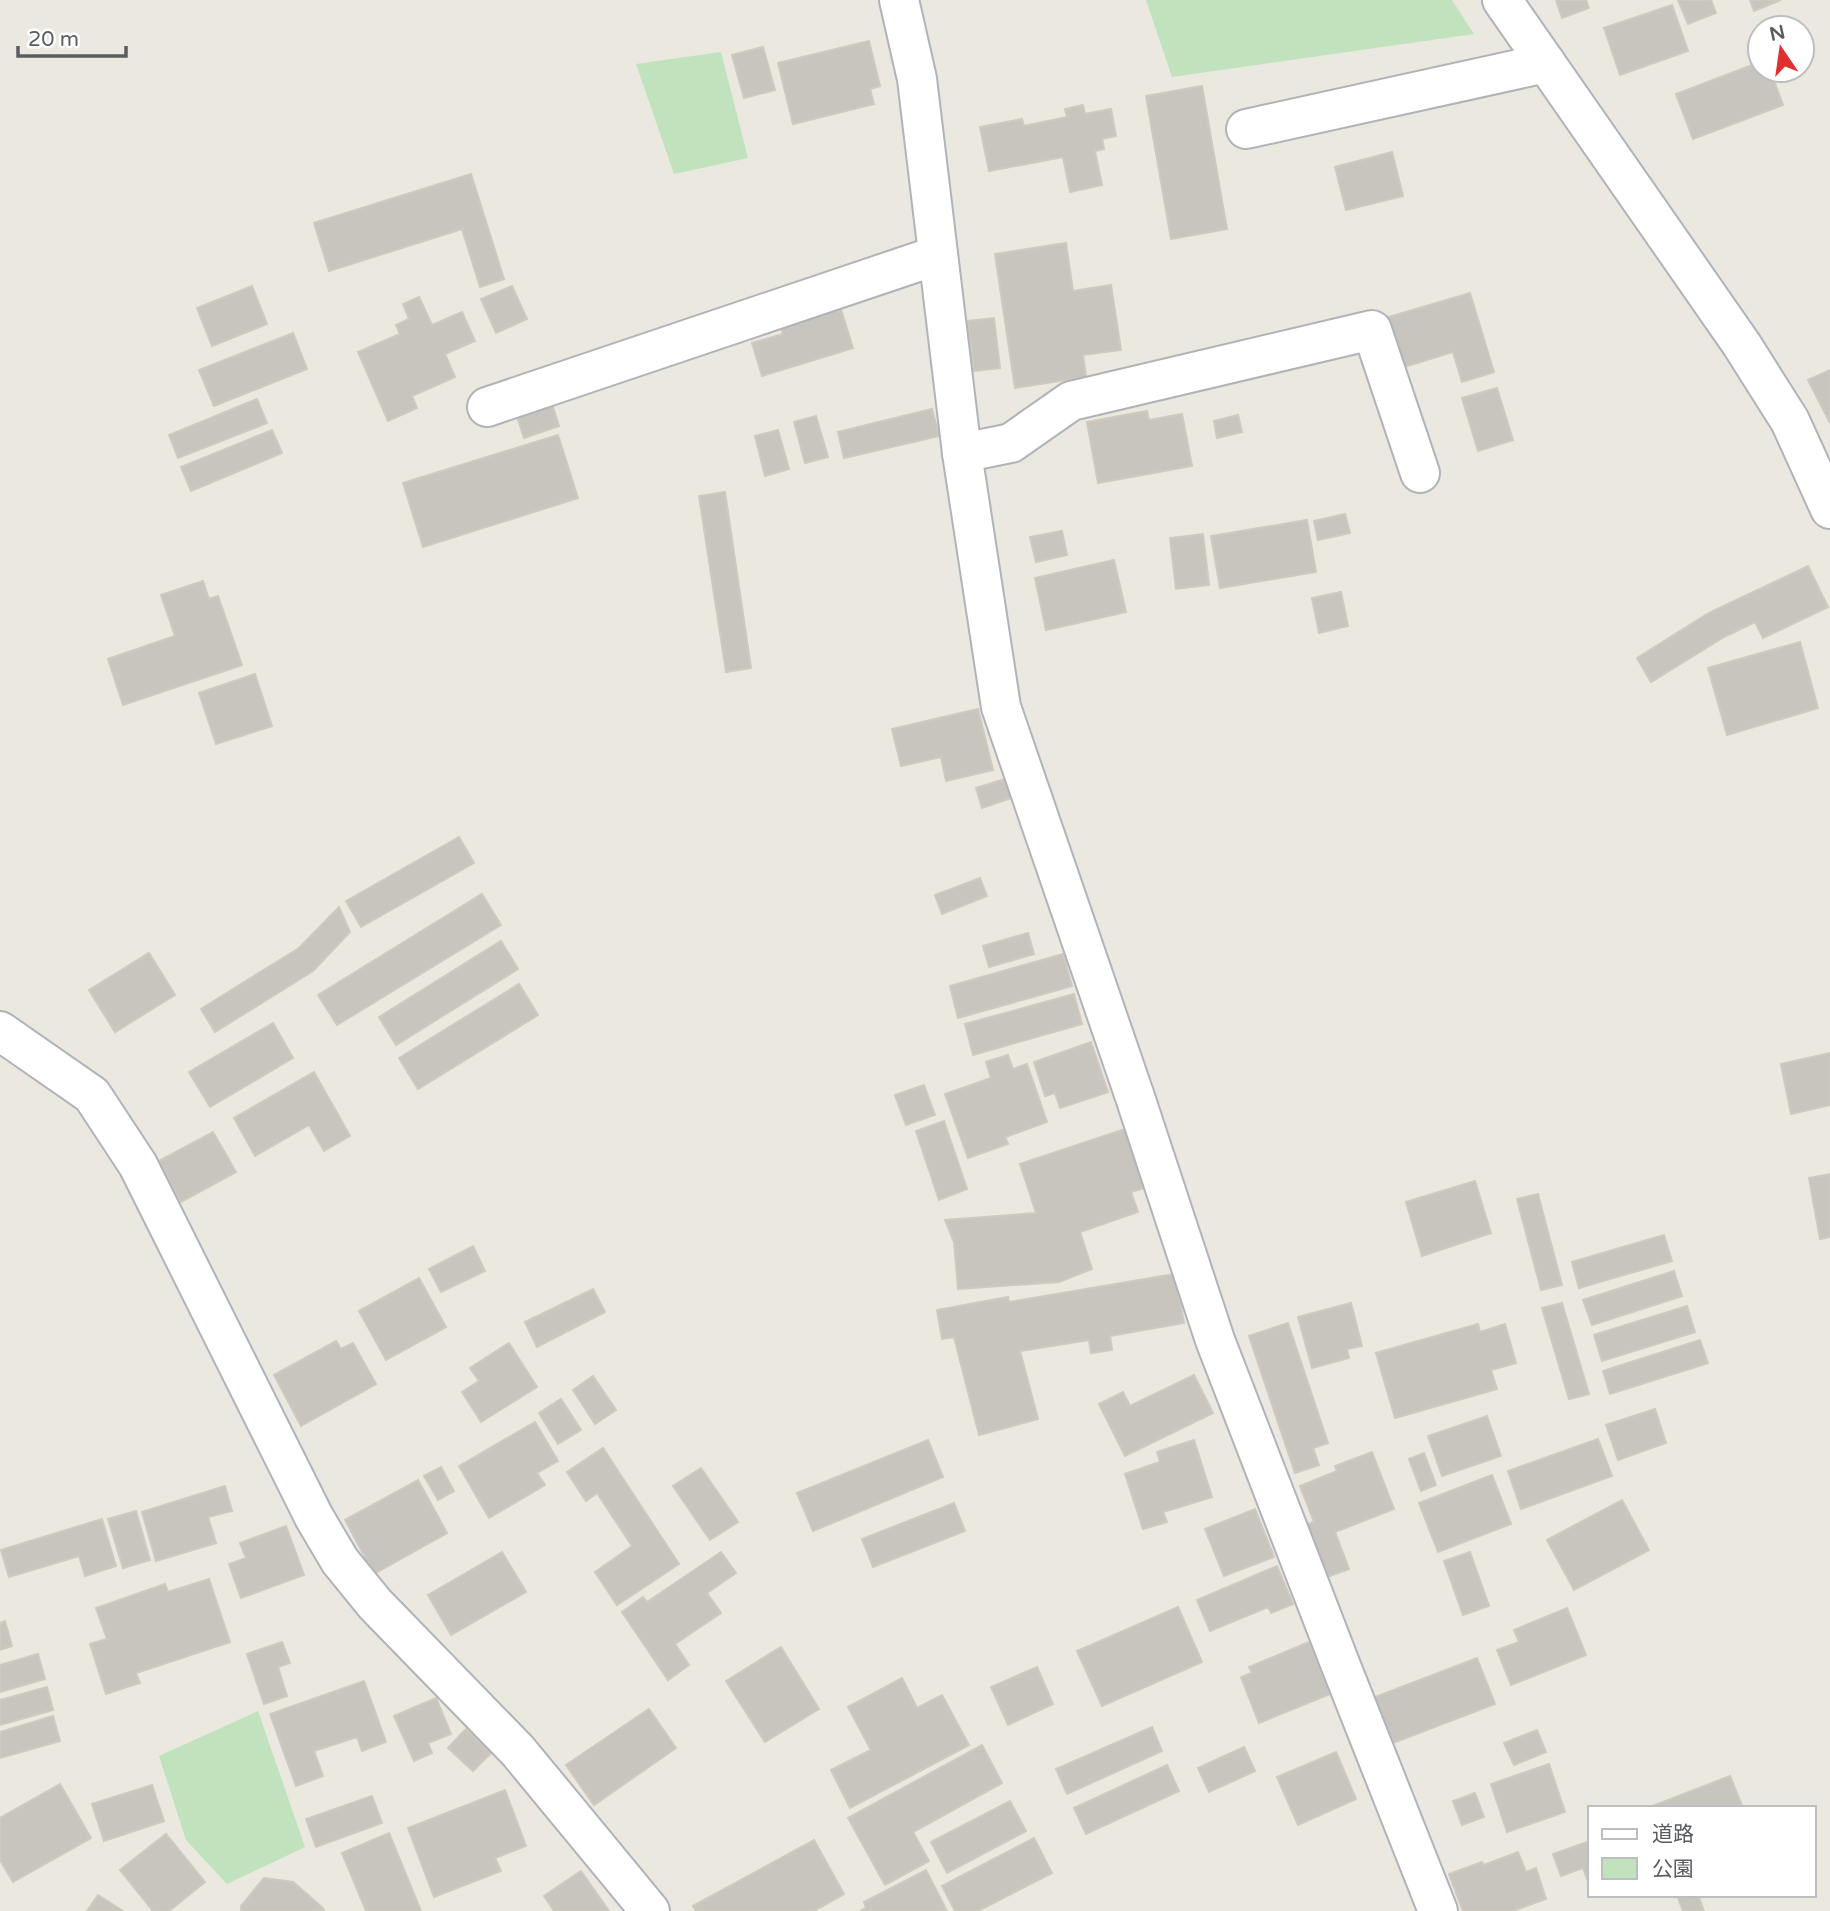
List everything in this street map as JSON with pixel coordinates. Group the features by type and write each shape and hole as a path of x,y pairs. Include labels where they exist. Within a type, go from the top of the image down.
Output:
{"street":[{"path":"899,0 918,79 962,453 1001,707 1215,1340 1438,1911"},
{"path":"1502,0 1742,345 1790,421 1830,509"},
{"path":"1246,130 1546,63"},
{"path":"487,407 938,255"},
{"path":"962,453 1011,443 1071,401 1372,330 1420,473"},
{"path":"0,1031 92,1096 138,1165 314,1517 340,1561 375,1604 518,1751 650,1911"}],"green space":[{"path":"1146,0 1452,0 1474,34 1172,77"},
{"path":"721,52 748,158 674,174 636,64"},
{"path":"258,1711 305,1847 227,1884 186,1840 159,1756"}],"building":[{"path":"1556,0 1586,0 1589,8 1562,18"},
{"path":"1678,0 1711,0 1716,13 1688,24"},
{"path":"1750,0 1781,0 1754,11"},
{"path":"1672,5 1688,51 1620,75 1604,28"},
{"path":"869,41 880,86 870,89 874,104 793,124 778,63"},
{"path":"763,47 775,90 744,98 732,55"},
{"path":"1746,67 1746,84 1775,84 1783,105 1693,139 1676,94"},
{"path":"1202,86 1227,229 1171,239 1146,96"},
{"path":"1083,105 1085,114 1111,109 1116,136 1102,139 1104,149 1095,151 1102,185 1070,192 1063,157 989,171 980,127 1022,119 1024,126 1067,117 1065,109"},
{"path":"1392,152 1403,196 1346,210 1335,167"},
{"path":"471,174 504,279 480,287 462,229 329,271 314,223"},
{"path":"1066,243 1073,291 1111,285 1121,350 1083,355 1086,377 1015,388 995,254"},
{"path":"252,286 267,324 212,346 197,308"},
{"path":"512,286 527,319 496,333 481,299"},
{"path":"1470,293 1494,372 1462,382 1453,352 1404,367 1389,317"},
{"path":"419,297 432,325 462,312 475,341 445,354 455,377 412,396 417,408 388,421 358,352 400,334 396,325 409,319 403,304"},
{"path":"839,303 853,348 762,376 752,343 783,334 779,322"},
{"path":"994,318 1000,368 974,371 968,321"},
{"path":"293,333 307,369 214,406 199,370"},
{"path":"1830,370 1830,423 1808,380"},
{"path":"1497,388 1513,440 1478,451 1462,398"},
{"path":"550,398 559,426 524,438 515,410"},
{"path":"257,399 267,423 178,458 169,435"},
{"path":"932,409 939,436 844,458 838,432"},
{"path":"1147,411 1149,420 1182,414 1192,466 1098,483 1087,422"},
{"path":"1238,415 1242,432 1217,438 1214,421"},
{"path":"816,416 828,457 805,463 794,422"},
{"path":"272,430 282,453 191,491 181,467"},
{"path":"778,430 789,469 765,476 755,436"},
{"path":"558,435 578,498 423,547 403,483"},
{"path":"725,492 751,668 726,672 699,496"},
{"path":"1345,514 1350,533 1318,540 1314,521"},
{"path":"1307,520 1316,572 1220,588 1211,536"},
{"path":"1062,531 1067,555 1036,562 1030,537"},
{"path":"1203,534 1209,585 1176,589 1170,538"},
{"path":"1114,560 1126,612 1046,630 1035,578"},
{"path":"1808,566 1828,607 1763,638 1755,622 1724,637 1651,682 1637,658 1709,613"},
{"path":"203,581 209,599 218,596 242,665 123,705 108,659 175,636 161,595"},
{"path":"1341,592 1348,626 1319,633 1312,598"},
{"path":"1800,642 1818,708 1727,735 1708,668"},
{"path":"255,674 272,726 216,744 199,693"},
{"path":"978,709 993,770 946,781 941,757 901,766 892,729"},
{"path":"1005,779 1011,798 982,808 976,788"},
{"path":"459,837 474,863 361,927 346,901"},
{"path":"980,878 987,896 942,914 935,895"},
{"path":"482,894 501,925 337,1025 318,995"},
{"path":"339,907 350,932 313,971 215,1032 201,1009 299,948"},
{"path":"1028,933 1034,954 989,967 983,946"},
{"path":"501,941 518,969 396,1045 379,1017"},
{"path":"149,953 175,995 115,1032 89,990"},
{"path":"1063,954 1072,986 958,1018 950,986"},
{"path":"519,984 538,1015 418,1089 399,1058"},
{"path":"1074,994 1082,1024 973,1055 965,1024"},
{"path":"273,1023 293,1058 210,1107 189,1072"},
{"path":"1091,1042 1108,1092 1060,1108 1055,1093 1045,1096 1034,1062"},
{"path":"1830,1053 1830,1105 1791,1114 1781,1064"},
{"path":"1008,1055 1013,1069 1027,1064 1047,1122 1005,1137 1008,1144 968,1158 945,1094 991,1078 986,1062"},
{"path":"314,1072 350,1136 324,1151 309,1125 255,1156 234,1118"},
{"path":"924,1085 935,1115 906,1125 895,1095"},
{"path":"944,1121 967,1189 939,1200 916,1131"},
{"path":"1125,1129 1144,1188 1131,1192 1138,1212 1080,1232 1092,1269 1059,1282 958,1289 954,1242 945,1220 1036,1213 1020,1164"},
{"path":"213,1132 236,1172 181,1202 159,1161"},
{"path":"1830,1174 1830,1237 1820,1239 1809,1178"},
{"path":"1475,1181 1491,1233 1422,1256 1406,1202"},
{"path":"1538,1194 1562,1285 1541,1290 1517,1199"},
{"path":"1664,1235 1672,1261 1579,1288 1572,1262"},
{"path":"473,1246 485,1271 441,1292 429,1269"},
{"path":"1674,1271 1682,1296 1592,1325 1583,1300"},
{"path":"1175,1274 1184,1323 1110,1336 1112,1350 1091,1353 1089,1340 1020,1351 1038,1419 979,1435 954,1337 942,1339 937,1310 1008,1297 1009,1302"},
{"path":"419,1278 446,1327 386,1360 359,1311"},
{"path":"593,1289 605,1312 537,1347 525,1322"},
{"path":"1351,1303 1362,1346 1347,1349 1349,1358 1312,1368 1298,1317"},
{"path":"1562,1303 1589,1394 1569,1399 1542,1308"},
{"path":"1687,1306 1695,1332 1602,1361 1594,1335"},
{"path":"1288,1323 1328,1443 1313,1448 1319,1465 1295,1473 1249,1336"},
{"path":"1478,1324 1480,1332 1505,1324 1516,1363 1491,1370 1497,1389 1395,1418 1376,1353"},
{"path":"1700,1340 1708,1363 1610,1394 1603,1371"},
{"path":"336,1341 341,1349 353,1343 376,1384 301,1426 274,1375"},
{"path":"509,1343 537,1387 481,1422 462,1392 479,1381 470,1368"},
{"path":"1194,1375 1213,1413 1125,1456 1099,1404 1123,1392 1130,1406"},
{"path":"593,1376 616,1410 595,1424 573,1390"},
{"path":"561,1399 581,1430 558,1444 539,1413"},
{"path":"1655,1409 1666,1443 1618,1460 1606,1425"},
{"path":"1487,1416 1501,1456 1442,1476 1428,1436"},
{"path":"535,1422 558,1461 537,1473 545,1485 489,1518 459,1466"},
{"path":"1598,1439 1612,1476 1521,1509 1508,1471"},
{"path":"928,1440 943,1477 813,1531 797,1493"},
{"path":"1194,1440 1212,1497 1163,1512 1167,1522 1143,1529 1125,1474 1160,1462 1157,1452"},
{"path":"603,1448 679,1564 617,1605 595,1572 632,1546 597,1493 586,1501 567,1472"},
{"path":"1372,1452 1394,1509 1335,1532 1349,1569 1322,1579 1302,1526 1314,1522 1300,1486 1337,1471 1335,1466"},
{"path":"1424,1453 1436,1485 1421,1491 1409,1459"},
{"path":"441,1467 454,1491 438,1500 424,1476"},
{"path":"701,1468 738,1522 710,1540 673,1486"},
{"path":"1492,1475 1511,1524 1438,1552 1419,1503"},
{"path":"418,1480 447,1533 374,1574 345,1520"},
{"path":"225,1486 232,1511 208,1517 216,1543 156,1561 142,1512"},
{"path":"1622,1500 1649,1550 1574,1590 1547,1540"},
{"path":"954,1503 965,1531 873,1567 862,1539"},
{"path":"1255,1509 1274,1557 1224,1576 1205,1529"},
{"path":"136,1511 150,1560 123,1568 108,1519"},
{"path":"102,1519 116,1566 85,1576 79,1556 9,1577 1,1550"},
{"path":"286,1526 304,1575 241,1598 229,1564 246,1558 240,1543"},
{"path":"502,1552 526,1592 451,1635 428,1595"},
{"path":"721,1552 736,1573 707,1593 721,1613 675,1644 689,1665 668,1680 622,1612 643,1597 647,1602"},
{"path":"1470,1552 1489,1606 1463,1615 1444,1561"},
{"path":"1277,1566 1293,1604 1271,1613 1268,1607 1210,1631 1197,1600"},
{"path":"209,1579 230,1642 136,1673 140,1683 106,1694 90,1644 107,1639 96,1608 165,1584 168,1592"},
{"path":"1178,1607 1202,1662 1102,1706 1077,1651"},
{"path":"1567,1608 1586,1655 1511,1685 1497,1650 1519,1642 1514,1630"},
{"path":"5,1621 12,1646 0,1650 0,1623"},
{"path":"282,1642 290,1663 278,1667 287,1696 264,1704 247,1654"},
{"path":"1309,1642 1330,1694 1259,1723 1241,1677 1252,1673 1249,1667"},
{"path":"781,1647 819,1709 765,1742 726,1681"},
{"path":"38,1654 45,1679 0,1692 0,1665"},
{"path":"1477,1658 1495,1704 1393,1743 1375,1697"},
{"path":"1037,1667 1053,1704 1008,1725 991,1687"},
{"path":"902,1678 917,1708 942,1695 969,1745 850,1808 831,1770 871,1750 848,1707"},
{"path":"364,1681 386,1742 362,1751 357,1737 314,1751 323,1776 296,1786 270,1714"},
{"path":"47,1687 53,1710 0,1725 0,1700"},
{"path":"436,1698 451,1734 428,1743 432,1753 414,1761 394,1716"},
{"path":"649,1709 676,1748 594,1805 566,1765"},
{"path":"53,1716 60,1741 0,1758 0,1732"},
{"path":"1152,1727 1162,1751 1067,1794 1056,1769"},
{"path":"466,1729 491,1753 473,1771 448,1748"},
{"path":"1537,1730 1546,1752 1514,1765 1504,1743"},
{"path":"982,1745 1002,1783 913,1832 929,1861 885,1885 848,1818"},
{"path":"1244,1747 1255,1771 1209,1792 1198,1768"},
{"path":"1336,1752 1356,1799 1298,1825 1277,1777"},
{"path":"1549,1764 1565,1812 1507,1832 1491,1784"},
{"path":"1167,1765 1179,1791 1086,1834 1074,1808"},
{"path":"1730,1776 1742,1806 1655,1806"},
{"path":"60,1784 91,1838 13,1882 0,1860 0,1818"},
{"path":"152,1785 164,1821 104,1841 92,1804"},
{"path":"505,1790 526,1846 495,1858 501,1871 434,1897 408,1828"},
{"path":"1475,1793 1484,1817 1462,1825 1453,1801"},
{"path":"372,1796 382,1823 316,1847 306,1819"},
{"path":"1010,1801 1026,1831 947,1873 931,1842"},
{"path":"389,1833 421,1911 366,1911 342,1853"},
{"path":"166,1834 205,1882 169,1911 153,1911 120,1870"},
{"path":"1034,1838 1052,1873 978,1911 955,1911 942,1886"},
{"path":"814,1840 844,1894 814,1911 696,1911 693,1906"},
{"path":"1588,1842 1588,1882 1583,1868 1561,1876 1553,1854"},
{"path":"1518,1852 1526,1872 1536,1868 1546,1899 1513,1911 1463,1911 1449,1874"},
{"path":"926,1870 947,1911 860,1911 866,1908 864,1902"},
{"path":"581,1871 609,1911 554,1911 544,1896"},
{"path":"264,1878 293,1882 324,1911 241,1911 241,1906"},
{"path":"98,1895 123,1911 87,1911"},
{"path":"1678,1897 1699,1897 1704,1911 1683,1911"}]}
